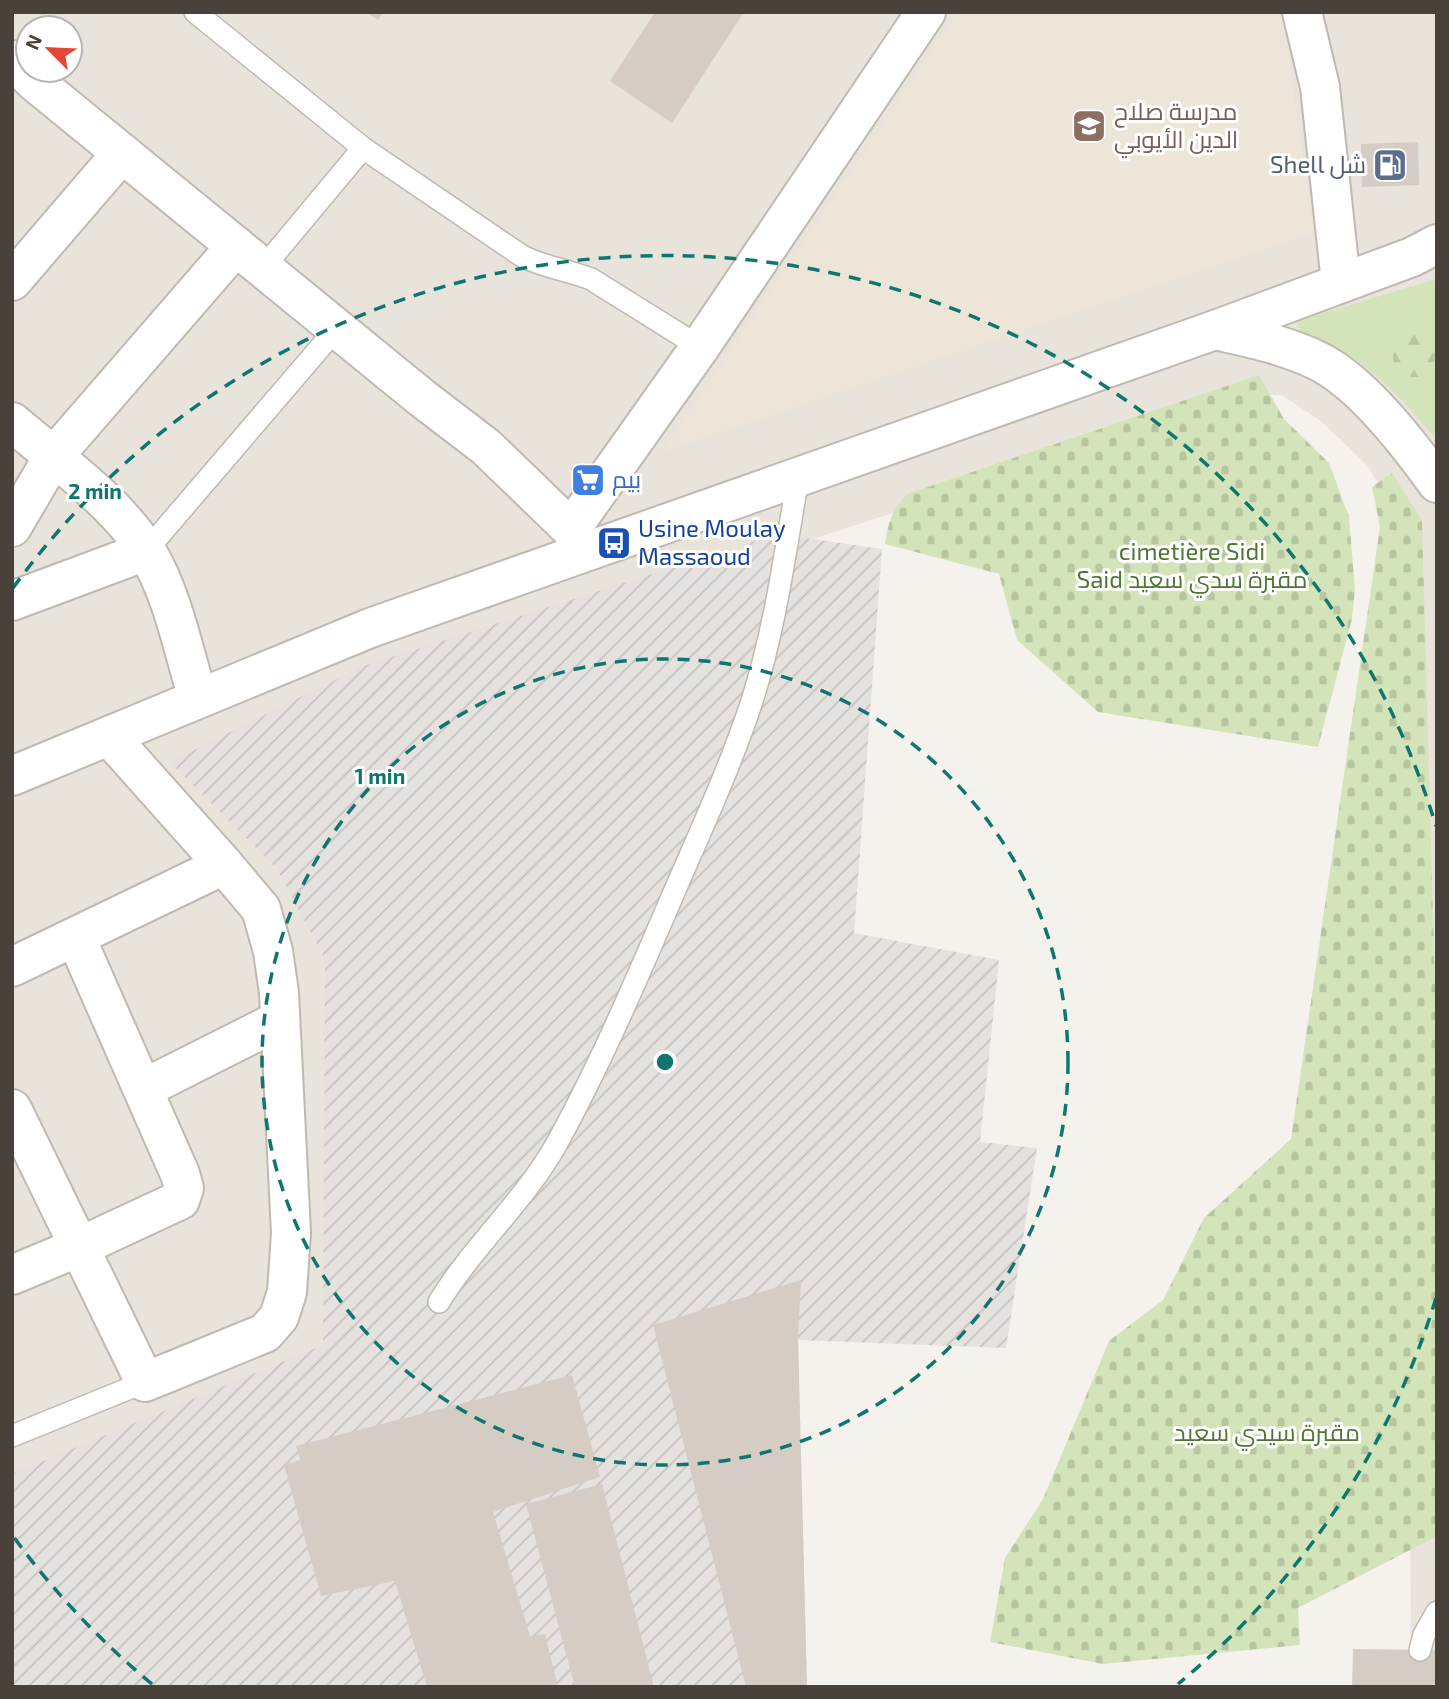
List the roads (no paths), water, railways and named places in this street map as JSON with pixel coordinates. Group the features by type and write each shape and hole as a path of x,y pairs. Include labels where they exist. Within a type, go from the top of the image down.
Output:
{"street":[{"path":"579,540 699,347 926,12"},
{"path":"1302,12 1320,87 1341,283"},
{"path":"12,60 36,83 249,257 486,447 579,540"},
{"path":"12,281 122,153"},
{"path":"12,776 579,540 614,543 1215,330 1412,257 1437,244"},
{"path":"12,527 53,457 249,257"},
{"path":"1215,330 1273,344 1320,361 1356,389 1381,414 1437,483"},
{"path":"12,422 101,498 146,551 162,585 198,698"},
{"path":"12,601 146,551"},
{"path":"12,1110 145,1381 265,1333 279,1317 287,1292 291,1233 280,1020 273,951 261,909 109,736"},
{"path":"12,967 225,865"},
{"path":"12,1275 180,1200 183,1193 180,1174 76,938"},
{"path":"143,1089 280,1020"}],"lane":[{"path":"195,12 363,149 522,256 533,262 591,279 699,347"},
{"path":"249,257 363,149"},
{"path":"146,551 337,328"},
{"path":"439,1301 457,1272 526,1192 555,1147 617,1026 712,809 753,700 775,611 798,478"},
{"path":"12,1436 145,1381"},
{"path":"1420,1650 1423,1635 1437,1612"}],"place":[{"name":"مدرسة صلاح الدين الأيوبي","path":"1089,126"},
{"name":"Shell شل","path":"1390,165"},
{"name":"بيم","path":"588,480"},
{"name":"Usine Moulay Massaoud","path":"614,543"}],"park label":[{"name":"cimetière Sidi Said مقبرة سدي سعيد","path":"1192,566"},
{"name":"مقبرة سيدي سعيد","path":"1267,1433"}]}
